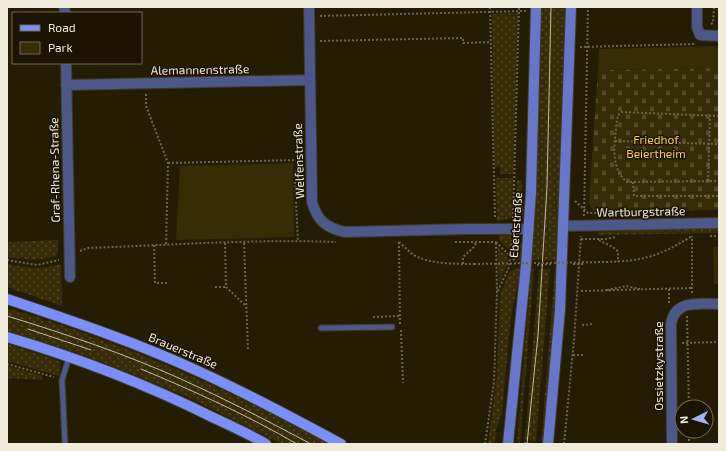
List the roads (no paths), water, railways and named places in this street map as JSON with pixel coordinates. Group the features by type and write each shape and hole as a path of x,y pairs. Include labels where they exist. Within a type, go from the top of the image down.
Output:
{"main road":[{"path":"548,444 560,310 571,7"},
{"name":"Ebertstraße","path":"508,444 529,229 536,9"},
{"name":"Brauerstraße","path":"7,299 137,346 199,372 291,416 341,444"},
{"path":"7,338 69,357 122,376 178,400 266,444"}],"street":[{"path":"697,7 697,27 700,35 719,36"},
{"name":"Welfenstraße","path":"309,11 312,196 315,211 318,217 330,227 345,232 496,228 529,229"},
{"name":"Graf-Rhena-Straße","path":"66,64 70,277"},
{"name":"Alemannenstraße","path":"66,85 310,80"},
{"name":"Wartburgstraße","path":"564,226 719,223"},
{"name":"Ossietzkystraße","path":"672,444 671,324 673,315 679,308 689,305 719,304"}],"lane":[{"path":"321,328 392,327"},
{"path":"65,444 62,380 69,357"}],"tram line":[{"path":"527,444 538,335 547,187 551,7"},
{"path":"7,316 95,345 160,370 230,402 311,444"},
{"path":"28,329 91,350"},
{"path":"141,369 220,404 297,444"}],"park label":[{"name":"Friedhof Beiertheim","path":"656,147"}]}
